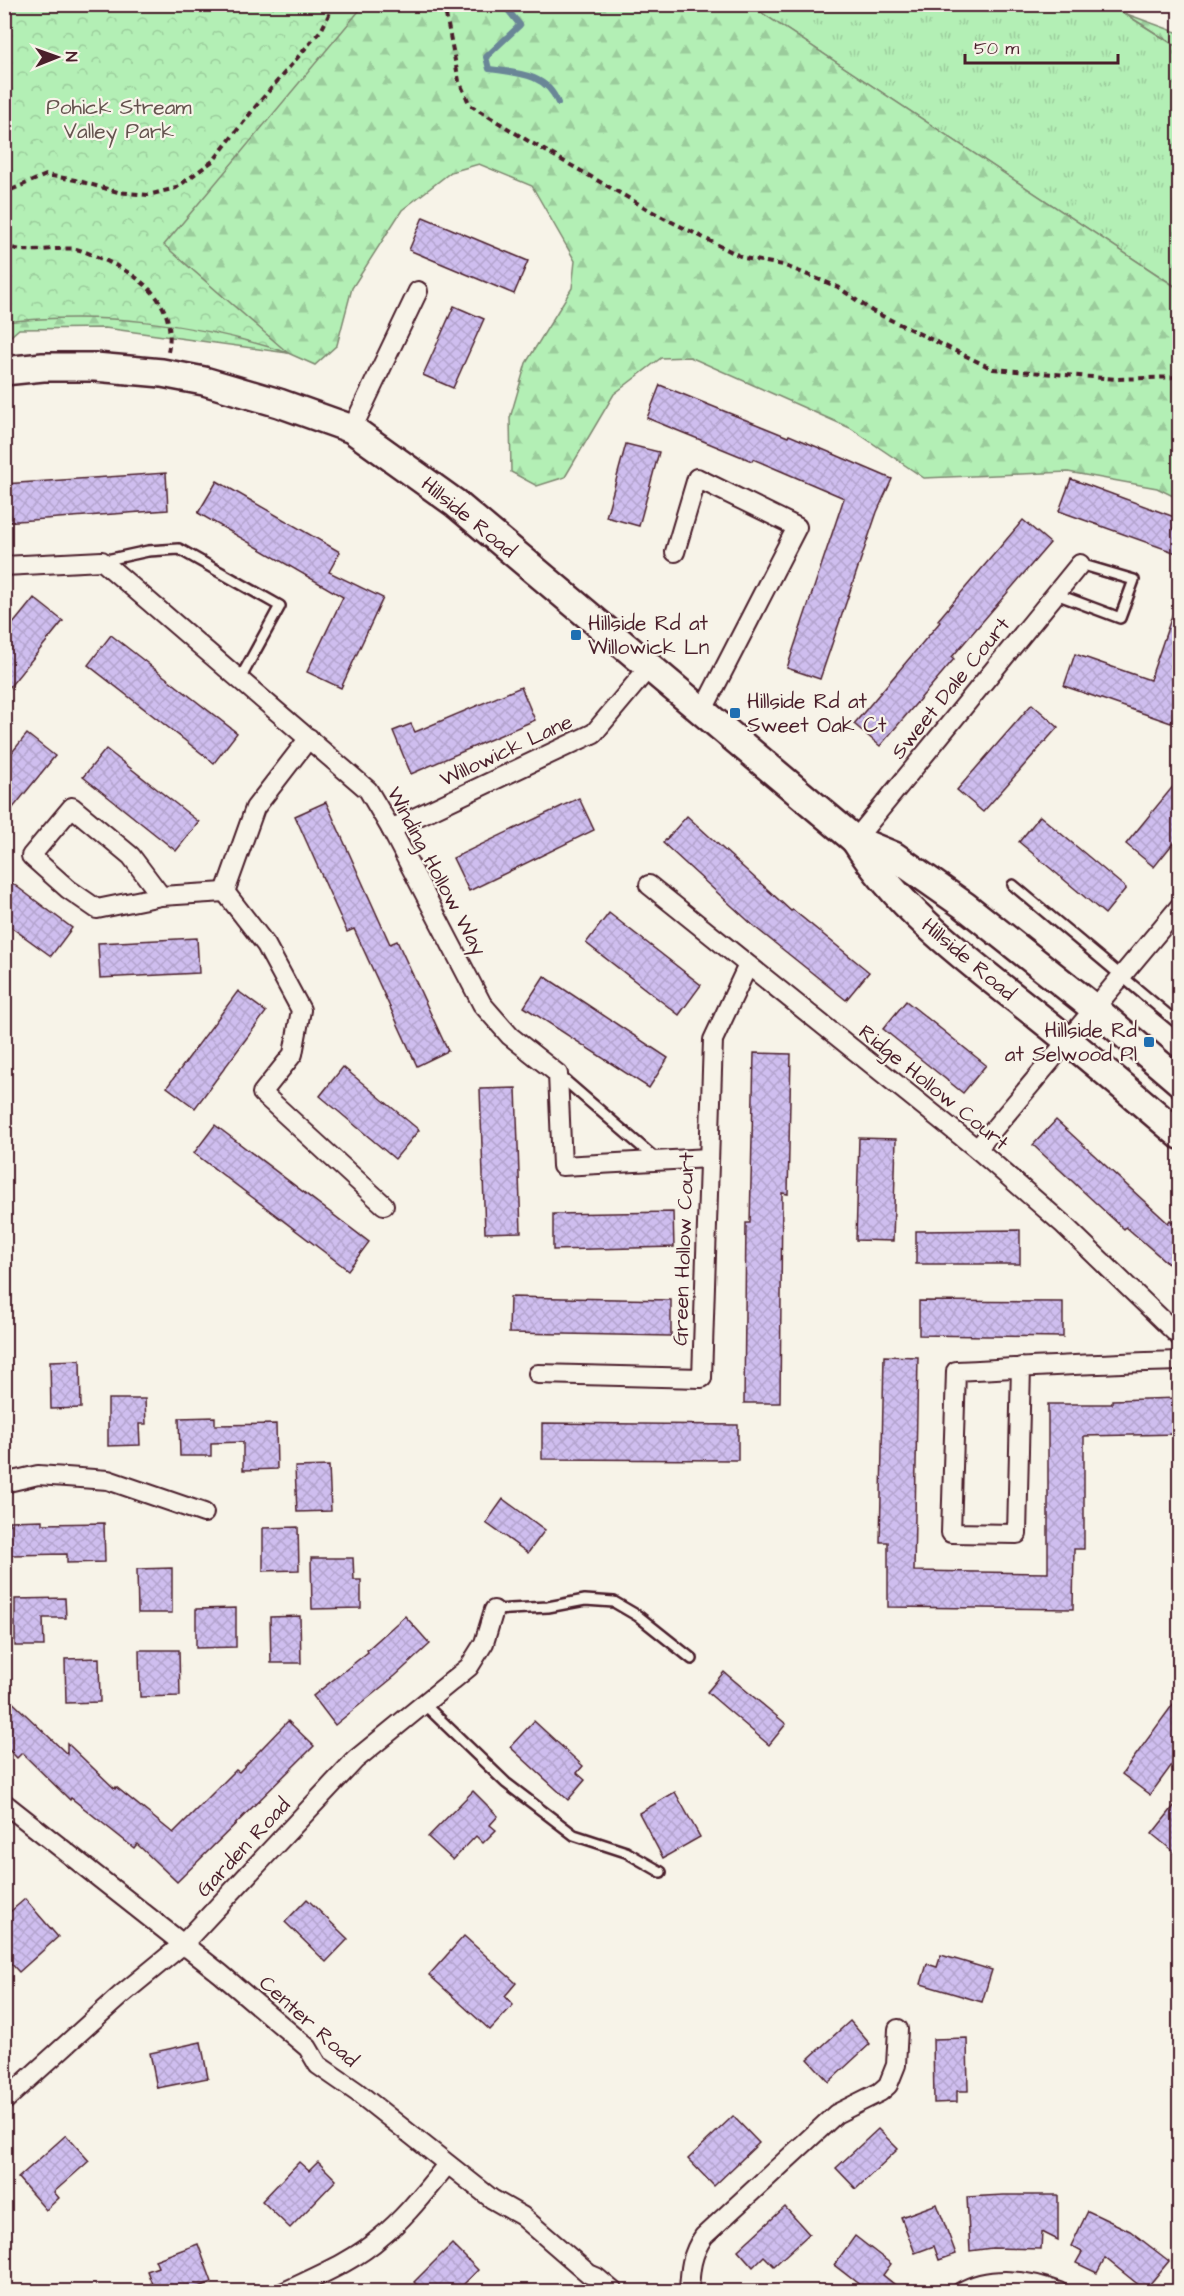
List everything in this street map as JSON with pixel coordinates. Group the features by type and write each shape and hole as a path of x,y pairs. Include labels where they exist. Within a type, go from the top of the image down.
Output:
{"street":[{"path":"352,429 418,291"},
{"name":"Hillside Road","path":"4,370 95,367 162,373 215,384 279,403 352,429 455,503 703,710 855,840 872,867 933,932 1069,1040 1179,1135"},
{"path":"675,552 697,478 797,527 703,710"},
{"path":"4,566 102,561"},
{"name":"Winding Hollow Way","path":"102,561 368,790 391,829 482,1004 510,1036 558,1074"},
{"name":"Sweet Dale Court","path":"855,840 1080,564"},
{"name":"Willowick Lane","path":"391,829 594,733 650,666"},
{"path":"225,892 255,808 309,738"},
{"path":"161,896 131,856 72,807 31,856 68,889 97,909 161,896 225,892"},
{"name":"Hillside Road","path":"855,840 894,856 956,899 1095,1010 1179,1082"},
{"name":"Ridge Hollow Court","path":"649,885 976,1149 1064,1225 1179,1337"},
{"path":"225,892 266,945 301,1010 293,1054 262,1093 384,1205"},
{"path":"976,1149 1095,1010 1179,906"},
{"name":"Green Hollow Court","path":"538,1374 702,1378 713,1040 748,965"},
{"path":"558,1074 562,1166 709,1158"},
{"path":"1021,1367 1017,1534 951,1533 956,1371 1021,1367 1179,1361"},
{"path":"4,1483 38,1475 108,1480 204,1513"},
{"name":"Garden Road","path":"4,2101 121,1995 182,1945 355,1761 469,1667 484,1643 494,1610"},
{"name":"Center Road","path":"4,1803 221,1974 308,2048 318,2065 357,2092 492,2199 522,2216 589,2274 614,2292"},
{"path":"689,2292 691,2262 696,2247 704,2236 836,2114 880,2092 888,2085 896,2066 898,2029"},
{"path":"284,2292 328,2272 380,2239 406,2215 447,2165"},
{"path":"961,2292 975,2285 1015,2281 1059,2292"}],"lane":[{"path":"102,561 148,551 179,549 280,606 240,679"},
{"path":"1056,594 1120,618 1134,579 1080,564"},
{"path":"1013,885 1179,1024"},
{"path":"558,1074 659,1161"},
{"path":"494,1610 548,1607 585,1600 614,1602 638,1616 692,1659"},
{"path":"424,1704 506,1783 574,1835 626,1851 661,1872"}],"path":[{"path":"4,197 11,190 46,175 128,193 148,195 176,188 214,160 321,29 334,4"},
{"path":"445,4 444,10 459,81 470,105 660,216 744,258 783,265 838,286 872,311 993,369 1116,379 1179,377"},
{"path":"4,243 23,250 77,249 127,270 153,293 166,311 171,332 169,350 162,373"}],"green space":[{"name":"Pohick Stream Valley Park","path":"4,5 364,5 164,245 288,353 219,334 148,322 77,318 5,322"},
{"path":"5,5 750,5 1179,289 1179,499 1157,488 1068,472 924,478 850,428 690,357 661,358 614,394 565,477 537,486 511,472 510,418 526,363 572,288 575,261 532,186 479,164 451,172 402,210 352,288 337,345 315,365 288,353 105,328 19,329 5,341"},
{"path":"750,5 1111,5 1179,48 1179,289"},
{"path":"1124,13 1179,33 1179,48"}],"building":[{"path":"423,217 528,261 514,294 409,250"},
{"path":"454,306 484,319 453,388 423,375"},
{"path":"660,385 788,437 789,435 892,479 877,512 820,679 787,668 844,498 753,459 752,461 647,418"},
{"path":"626,444 659,452 639,526 606,517"},
{"path":"166,473 168,510 4,522 4,484"},
{"path":"1071,479 1177,518 1173,529 1179,531 1179,554 1059,511"},
{"path":"217,481 340,552 329,572 383,598 341,688 307,672 343,597 198,513"},
{"path":"1023,520 1050,543 952,657 954,659 880,746 854,724"},
{"path":"34,598 63,621 4,694 4,635"},
{"path":"1177,601 1179,602 1179,698 1171,723 1064,686 1075,654 1150,680"},
{"path":"111,635 237,733 214,763 88,665"},
{"path":"521,687 535,720 411,774 393,731 411,724 415,732"},
{"path":"1032,704 1058,727 983,812 957,790"},
{"path":"27,734 55,756 4,819 4,762"},
{"path":"106,749 199,822 176,851 83,777"},
{"path":"1179,779 1179,836 1154,867 1126,844"},
{"path":"579,798 594,830 469,891 453,858"},
{"path":"326,802 390,944 397,941 448,1051 417,1066 354,929 347,932 295,816"},
{"path":"687,816 791,911 793,910 869,972 846,1000 756,928 663,843"},
{"path":"1040,816 1126,888 1105,914 1019,842"},
{"path":"4,877 72,928 51,956 4,922"},
{"path":"609,913 701,985 679,1015 586,943"},
{"path":"197,938 199,973 100,978 98,943"},
{"path":"544,976 668,1058 649,1088 524,1007"},
{"path":"238,991 266,1012 195,1108 167,1087"},
{"path":"906,1001 986,1065 963,1093 883,1029"},
{"path":"754,1053 791,1054 788,1194 782,1193 780,1403 744,1403 746,1223 750,1223"},
{"path":"343,1067 419,1130 395,1159 320,1096"},
{"path":"516,1088 521,1232 485,1233 480,1089"},
{"path":"1056,1120 1168,1223 1170,1220 1179,1228 1179,1273 1126,1227 1124,1229 1033,1145"},
{"path":"215,1125 369,1242 348,1270 194,1153"},
{"path":"859,1138 896,1139 893,1241 856,1240"},
{"path":"673,1212 674,1247 553,1250 553,1214"},
{"path":"1020,1230 1020,1264 916,1264 916,1231"},
{"path":"510,1297 671,1300 671,1336 509,1333"},
{"path":"919,1301 1063,1302 1063,1337 919,1335"},
{"path":"884,1356 918,1357 914,1571 1048,1573 1048,1404 1112,1404 1112,1400 1179,1398 1179,1434 1084,1436 1084,1549 1074,1549 1073,1609 888,1607 888,1542 880,1542"},
{"path":"80,1360 81,1408 51,1409 50,1361"},
{"path":"108,1399 145,1399 146,1424 139,1424 140,1445 108,1446"},
{"path":"215,1417 215,1425 276,1424 277,1469 243,1470 243,1442 211,1443 211,1456 180,1456 179,1418"},
{"path":"542,1423 738,1425 738,1460 542,1459"},
{"path":"329,1466 331,1511 297,1512 295,1467"},
{"path":"503,1499 545,1530 528,1553 486,1523"},
{"path":"42,1520 42,1524 104,1523 105,1562 67,1563 67,1554 10,1555 9,1521"},
{"path":"298,1527 299,1570 263,1571 263,1528"},
{"path":"311,1558 353,1558 354,1580 361,1580 361,1608 312,1609"},
{"path":"172,1568 172,1613 138,1613 137,1569"},
{"path":"65,1598 66,1618 43,1618 44,1646 15,1646 15,1599"},
{"path":"236,1608 236,1647 196,1648 196,1609"},
{"path":"300,1616 301,1663 271,1663 270,1617"},
{"path":"405,1616 430,1644 335,1725 313,1696 368,1652 367,1650"},
{"path":"139,1650 179,1650 180,1696 140,1697"},
{"path":"99,1658 100,1702 66,1703 65,1659"},
{"path":"724,1672 786,1724 769,1745 707,1692"},
{"path":"4,1694 67,1754 67,1743 115,1789 116,1787 173,1833 236,1770 239,1772 288,1721 314,1746 177,1882 137,1844 134,1848 71,1798 70,1800 22,1753 17,1758 4,1745"},
{"path":"1179,1696 1179,1755 1150,1795 1122,1774"},
{"path":"534,1721 583,1766 577,1773 585,1780 568,1800 510,1747"},
{"path":"473,1791 498,1816 490,1825 496,1830 483,1843 476,1836 453,1860 428,1837"},
{"path":"675,1792 700,1837 663,1858 639,1813"},
{"path":"1179,1800 1179,1856 1152,1834"},
{"path":"25,1899 58,1937 19,1972 4,1956 4,1917"},
{"path":"307,1899 348,1939 326,1962 285,1922"},
{"path":"464,1936 516,1983 505,1996 513,2005 490,2030 429,1975"},
{"path":"941,1955 992,1970 982,2002 921,1984 927,1964 937,1967"},
{"path":"850,2021 870,2044 829,2082 808,2059"},
{"path":"967,2038 968,2091 957,2091 957,2102 934,2103 933,2039"},
{"path":"201,2042 208,2078 157,2088 150,2053"},
{"path":"733,2116 759,2143 714,2186 688,2159"},
{"path":"878,2129 898,2149 856,2189 836,2168"},
{"path":"66,2135 89,2161 54,2192 59,2198 46,2210 18,2178"},
{"path":"299,2162 309,2171 318,2162 336,2180 290,2228 262,2201"},
{"path":"1058,2195 1058,2240 1042,2232 1041,2249 992,2248 970,2251 967,2197"},
{"path":"937,2204 956,2254 939,2260 934,2246 915,2253 901,2217"},
{"path":"785,2207 809,2234 774,2266 764,2256 753,2267 738,2250"},
{"path":"1088,2211 1130,2231 1169,2261 1145,2290 1105,2258 1097,2273 1076,2263 1082,2252 1071,2246"},
{"path":"855,2236 891,2264 883,2275 904,2292 869,2292 834,2265"},
{"path":"198,2244 212,2282 186,2292 155,2292 147,2271 158,2267 155,2260"},
{"path":"452,2244 478,2270 456,2292 424,2292 414,2282"}],"waterway":[{"path":"498,4 507,9 520,25 486,57 489,69 530,76 546,86 558,103"}],"place":[{"name":"Hillside Rd at Willowick Ln","path":"576,635"},
{"name":"Hillside Rd at Sweet Oak Ct","path":"735,713"},
{"name":"Hillside Rd at Selwood Pl","path":"1149,1042"}]}
